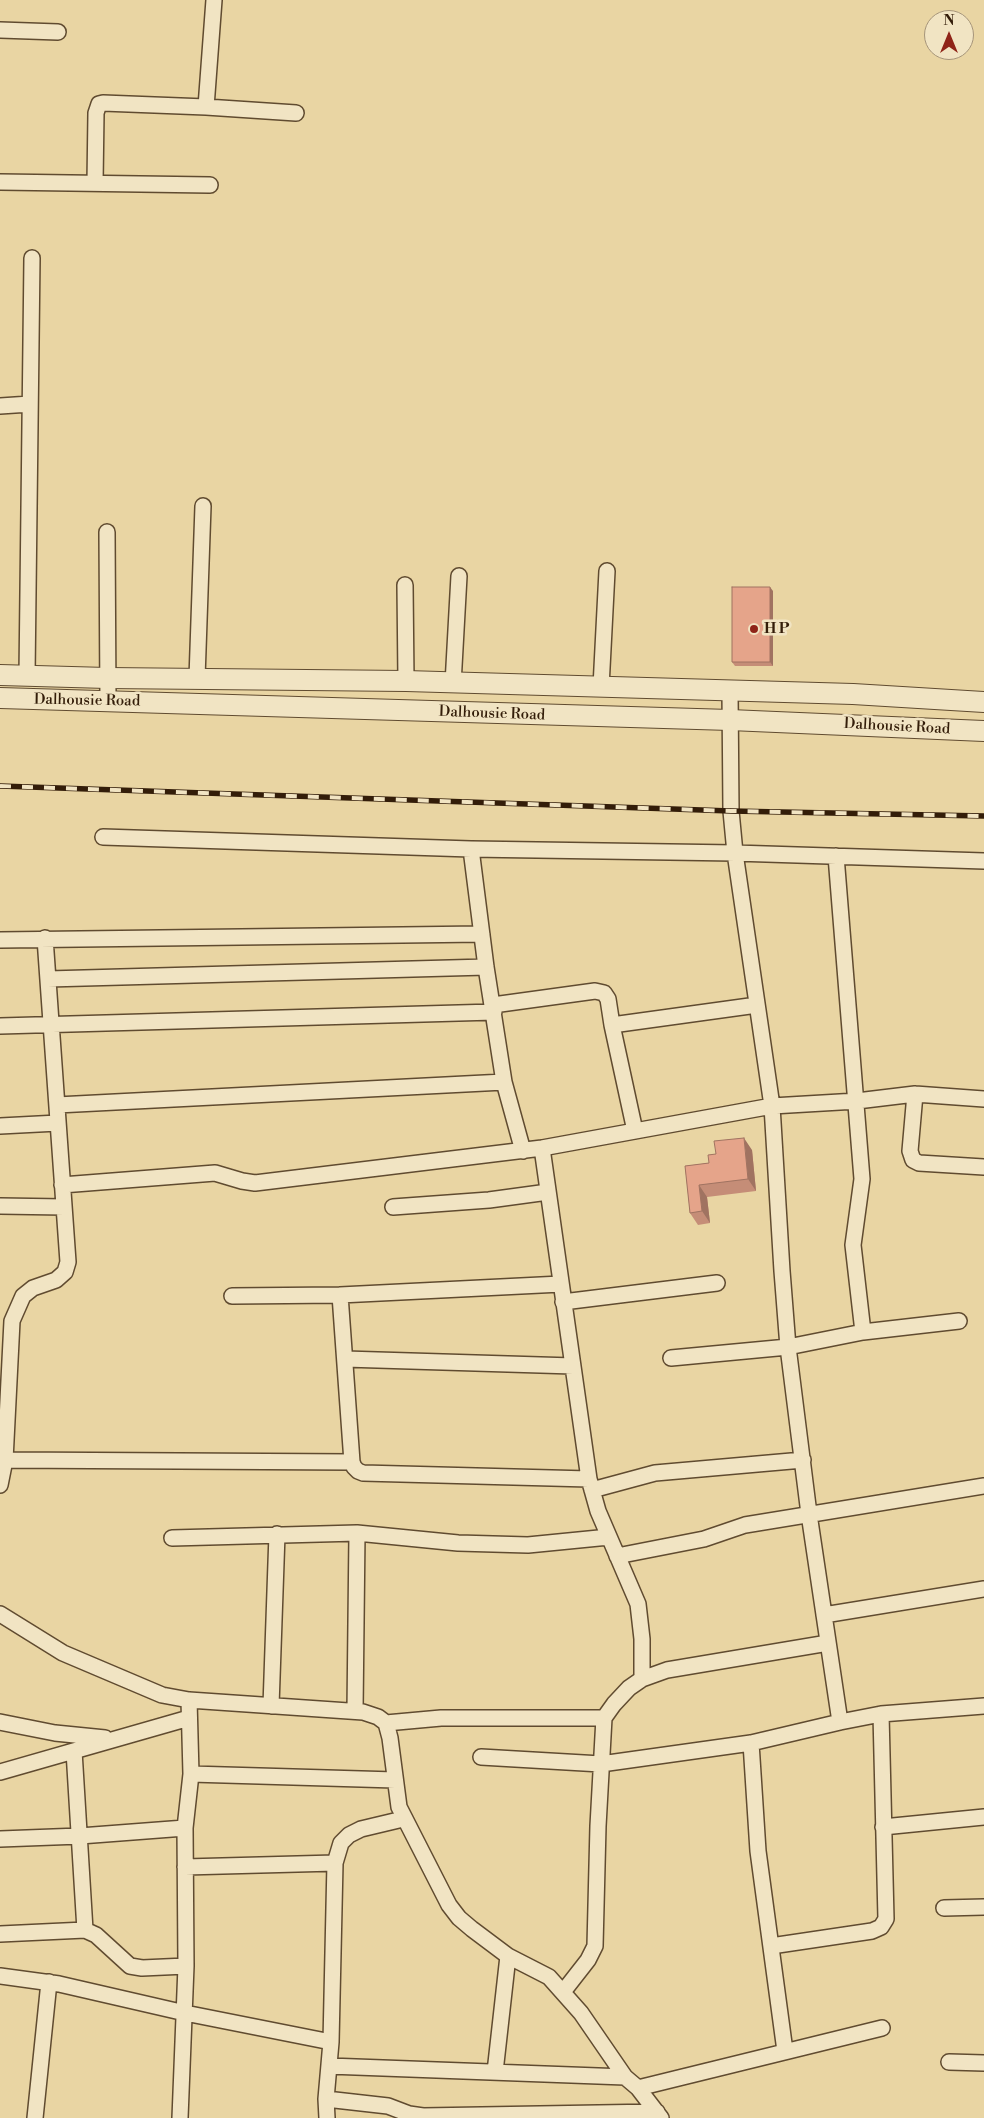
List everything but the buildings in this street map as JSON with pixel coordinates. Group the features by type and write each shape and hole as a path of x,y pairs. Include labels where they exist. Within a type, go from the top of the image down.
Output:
{"street":[{"path":"206,107 214,0"},
{"path":"0,30 58,32"},
{"path":"95,183 96,113 99,104 206,107 296,113"},
{"path":"0,182 210,184"},
{"path":"27,675 32,258"},
{"path":"0,406 30,404"},
{"path":"197,678 203,506"},
{"path":"107,532 108,702"},
{"path":"601,688 607,571"},
{"path":"452,684 459,576"},
{"path":"405,585 406,681"},
{"name":"Dalhousie Road","path":"0,674 107,678 406,681 452,684 853,694 984,702"},
{"path":"730,692 731,811 735,853 772,1106 788,1347 809,1514 840,1722"},
{"name":"Dalhousie Road","path":"0,698 730,720 984,732"},
{"path":"103,837 984,861"},
{"path":"471,848 486,967 504,1082 523,1151"},
{"path":"836,856 862,1179 853,1245 863,1332"},
{"path":"0,940 482,934"},
{"path":"0,1485 5,1460 6,1336 23,1296 33,1288 56,1280 65,1272 68,1262 45,938"},
{"path":"48,979 486,967"},
{"path":"0,1026 493,1008 599,992 604,993 608,999 635,1131"},
{"path":"612,1025 757,1005"},
{"path":"57,1105 504,1082"},
{"path":"915,1094 910,1151 913,1160 919,1163 984,1168"},
{"path":"62,1185 215,1172 242,1181 255,1183 523,1151 772,1106 857,1101 915,1094 984,1099"},
{"path":"0,1126 58,1123"},
{"path":"542,1148 591,1484 609,1538 638,1604 642,1639 642,1679"},
{"path":"393,1207 489,1200 548,1192"},
{"path":"0,1206 64,1207"},
{"path":"563,1302 717,1283"},
{"path":"232,1296 340,1295 561,1284"},
{"path":"340,1295 352,1462 354,1467 363,1473 591,1484 654,1473 803,1460"},
{"path":"671,1358 788,1347 863,1332 959,1321"},
{"path":"345,1358 573,1366"},
{"path":"5,1460 352,1462"},
{"path":"617,1556 704,1539 744,1525 984,1486"},
{"path":"172,1538 357,1533 458,1543 528,1546 609,1538"},
{"path":"355,1712 357,1533"},
{"path":"271,1706 277,1534"},
{"path":"824,1615 984,1589"},
{"path":"0,1614 64,1653 162,1695 188,1700 355,1712 378,1717 386,1723 390,1738 399,1807 403,1819 449,1904 459,1918 472,1930 508,1956 549,1977 564,1992 581,2013 625,2077 638,2088 659,2115"},
{"path":"564,1992 588,1960 595,1946 604,1718 629,1688 642,1679 667,1670 828,1643"},
{"path":"180,2118 186,1966 185,1828 191,1774 188,1700"},
{"path":"481,1757 601,1764 751,1743 881,1714 984,1706"},
{"path":"772,1946 872,1931 881,1927 886,1919 881,1714"},
{"path":"0,1772 189,1718"},
{"path":"386,1723 441,1718 604,1718"},
{"path":"0,1722 55,1733 114,1740"},
{"path":"751,1743 758,1851 785,2051"},
{"path":"74,1751 85,1930"},
{"path":"191,1774 396,1780"},
{"path":"883,1827 984,1818"},
{"path":"327,2118 326,2100 331,2042 334,1863 341,1843 349,1835 361,1829 403,1819"},
{"path":"0,1839 80,1836 185,1828"},
{"path":"185,1867 334,1863"},
{"path":"944,1908 984,1907"},
{"path":"0,1934 85,1930 96,1935 130,1966 142,1968 186,1966"},
{"path":"495,2072 508,1956"},
{"path":"0,1976 49,1982 185,2013 331,2042"},
{"path":"35,2118 49,1982"},
{"path":"638,2088 882,2028"},
{"path":"949,2062 984,2063"},
{"path":"329,2066 625,2077"},
{"path":"326,2100 388,2106 409,2114 423,2116 659,2115"}],"railway":[{"path":"0,786 731,811 984,816"}],"place":[{"name":"H P","path":"754,629"}]}
